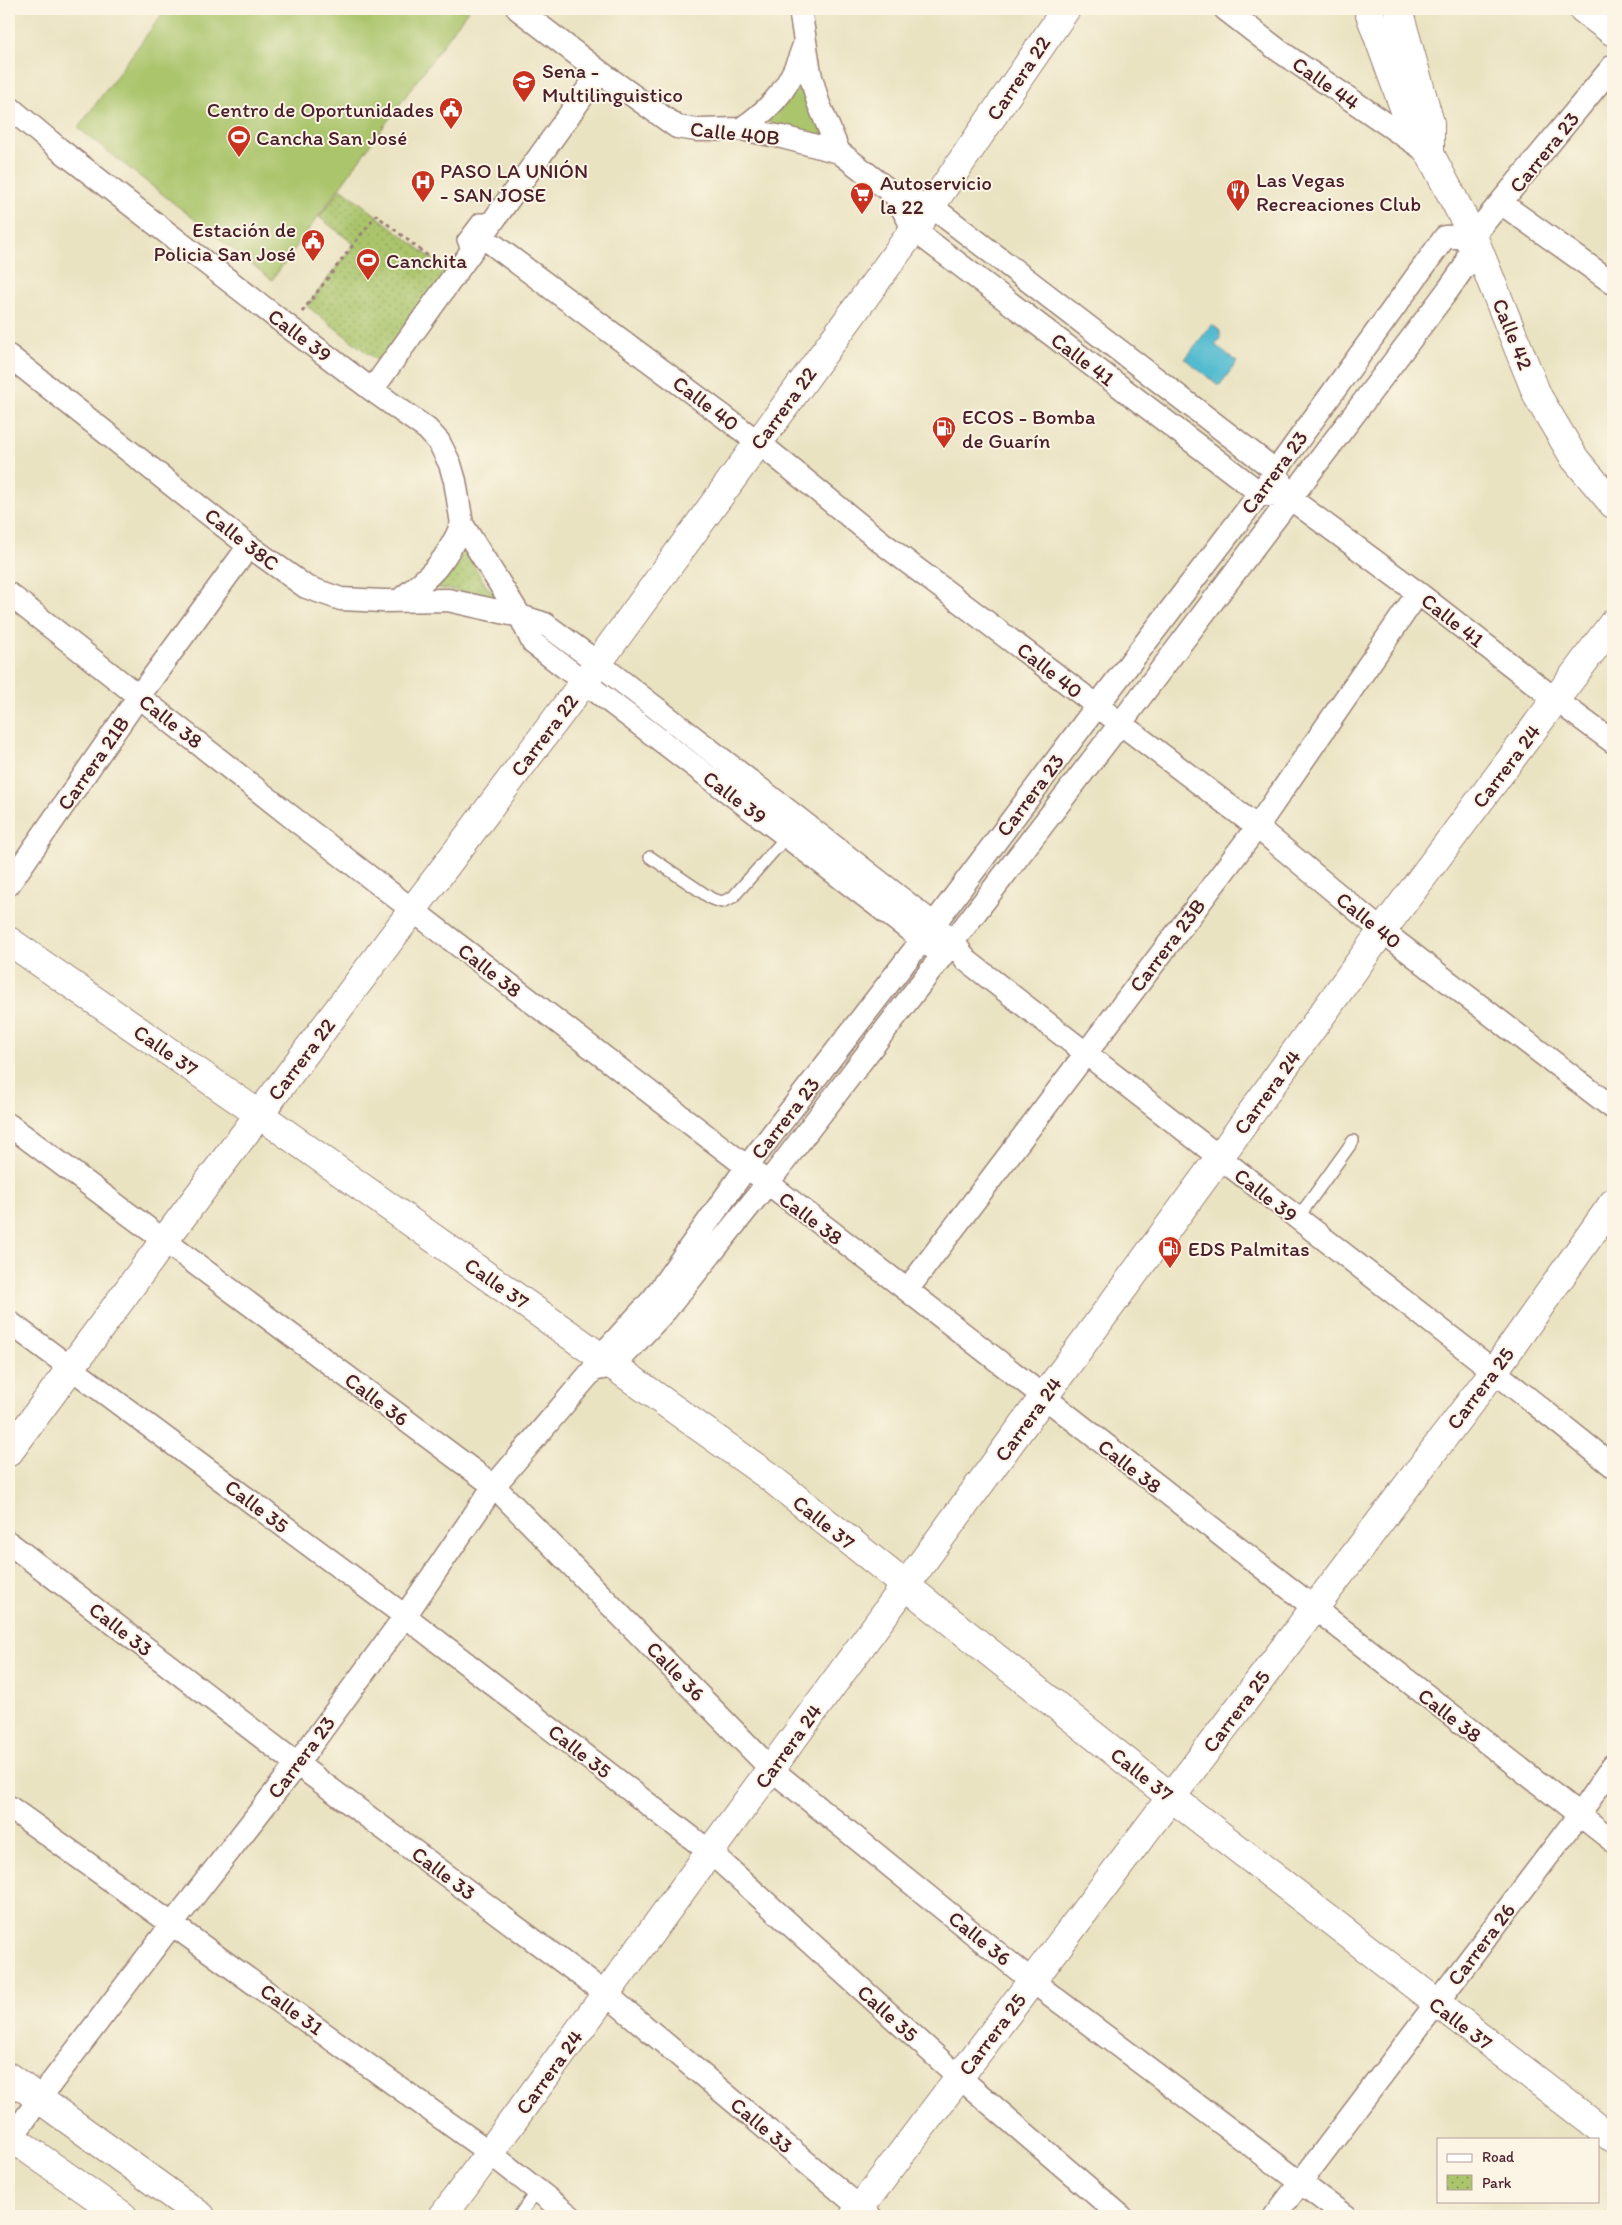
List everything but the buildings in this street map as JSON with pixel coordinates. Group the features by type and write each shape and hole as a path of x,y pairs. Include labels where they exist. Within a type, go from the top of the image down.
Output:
{"main road":[{"name":"Carrera 22","path":"9,1452 164,1241 591,672 914,230 1066,9"},
{"name":"Calle 42","path":"1368,9 1412,130 1430,154 1473,236 1538,397 1575,459 1613,504"},
{"path":"1398,9 1430,123 1430,154"},
{"path":"1583,9 1613,32"},
{"name":"Carrera 24","path":"448,2214 490,2152 1219,1158 1382,931 1613,623"},
{"name":"Calle 37","path":"9,941 260,1115 602,1364 767,1475 1171,1797 1436,2004 1613,2139"},
{"name":"Carrera 25","path":"861,2213 959,2077 1494,1371 1613,1203"},
{"path":"9,2077 201,2216"},
{"path":"10,2139 122,2216"}],"street":[{"name":"Calle 40B","path":"518,9 600,72 677,127 697,130 741,129 782,136 839,152"},
{"name":"Calle 41","path":"800,9 805,44 818,102 839,152 895,195 931,206 1276,471 1291,499 1613,742"},
{"name":"Calle 44","path":"1225,9 1278,50 1430,154"},
{"path":"741,129 761,115 781,93 795,72 805,44"},
{"name":"Carrera 23","path":"602,1364 666,1310 767,1184 1120,724 1465,266 1473,236 1613,66"},
{"path":"372,390 600,72"},
{"name":"Calle 39","path":"9,107 59,149 290,328 427,429 439,442 450,464 455,481 462,524 520,616 533,643 591,672 966,960 1494,1371 1613,1466"},
{"name":"Calle 41","path":"895,195 914,230 1260,494 1291,499"},
{"path":"1502,203 1613,283"},
{"name":"Carrera 23","path":"10,2139 173,1923 297,1764 405,1616 494,1486 602,1364 653,1299 746,1168 928,932 1097,706 1260,494 1445,237 1473,236"},
{"name":"Calle 40","path":"483,237 758,442 881,542 1257,827 1382,931 1613,1108"},
{"name":"Calle 38C","path":"9,356 249,546 306,587 323,594 360,601 448,600 520,616"},
{"path":"400,600 423,582 441,564 462,524"},
{"name":"Carrera 21B","path":"9,884 139,696 249,546"},
{"name":"Carrera 23B","path":"906,1290 1257,827 1418,593"},
{"name":"Calle 38","path":"9,594 298,822 906,1290 1613,1841"},
{"name":"Calle 39","path":"591,672 786,836 928,932"},
{"name":"Calle 36","path":"9,1125 494,1486 771,1769 1032,1981 1345,2216"},
{"name":"Calle 35","path":"9,1322 405,1616 710,1852 959,2077 1121,2216"},
{"name":"Calle 33","path":"9,1542 297,1764 606,1994 861,2213"},
{"name":"Carrera 26","path":"1275,2216 1578,1815 1613,1765"},
{"name":"Calle 31","path":"9,1807 490,2152 570,2216"}],"lane":[{"path":"1607,9 1613,13"},
{"path":"469,257 463,240 479,219 496,219"},
{"path":"650,858 712,899 722,902 733,897 786,836"},
{"path":"1297,1219 1352,1141"},
{"path":"519,2216 537,2190"}],"path":[{"path":"290,328 376,215 454,277"}],"green space":[{"name":"Cancha San José","path":"166,9 469,9 272,280 78,128"},
{"path":"798,85 827,140 768,123"},
{"path":"341,188 448,271 379,362 307,306 354,244 319,217"},
{"path":"462,545 486,586 505,604 457,591 427,586"}],"water":[{"path":"1212,324 1220,331 1220,338 1215,345 1237,362 1219,386 1185,359"}],"place":[{"name":"Sena - Multilinguistico","path":"524,103"},
{"name":"Centro de Oportunidades","path":"451,130"},
{"name":"Cancha San José","path":"239,158"},
{"name":"PASO LA UNIÓN - SAN JOSE","path":"423,203"},
{"name":"Las Vegas Recreaciones Club","path":"1238,212"},
{"name":"Autoservicio la 22","path":"862,215"},
{"name":"Estación de Policia San José","path":"313,262"},
{"name":"Canchita","path":"368,281"},
{"name":"ECOS - Bomba de Guarín","path":"944,449"},
{"name":"EDS Palmitas","path":"1170,1269"}]}
